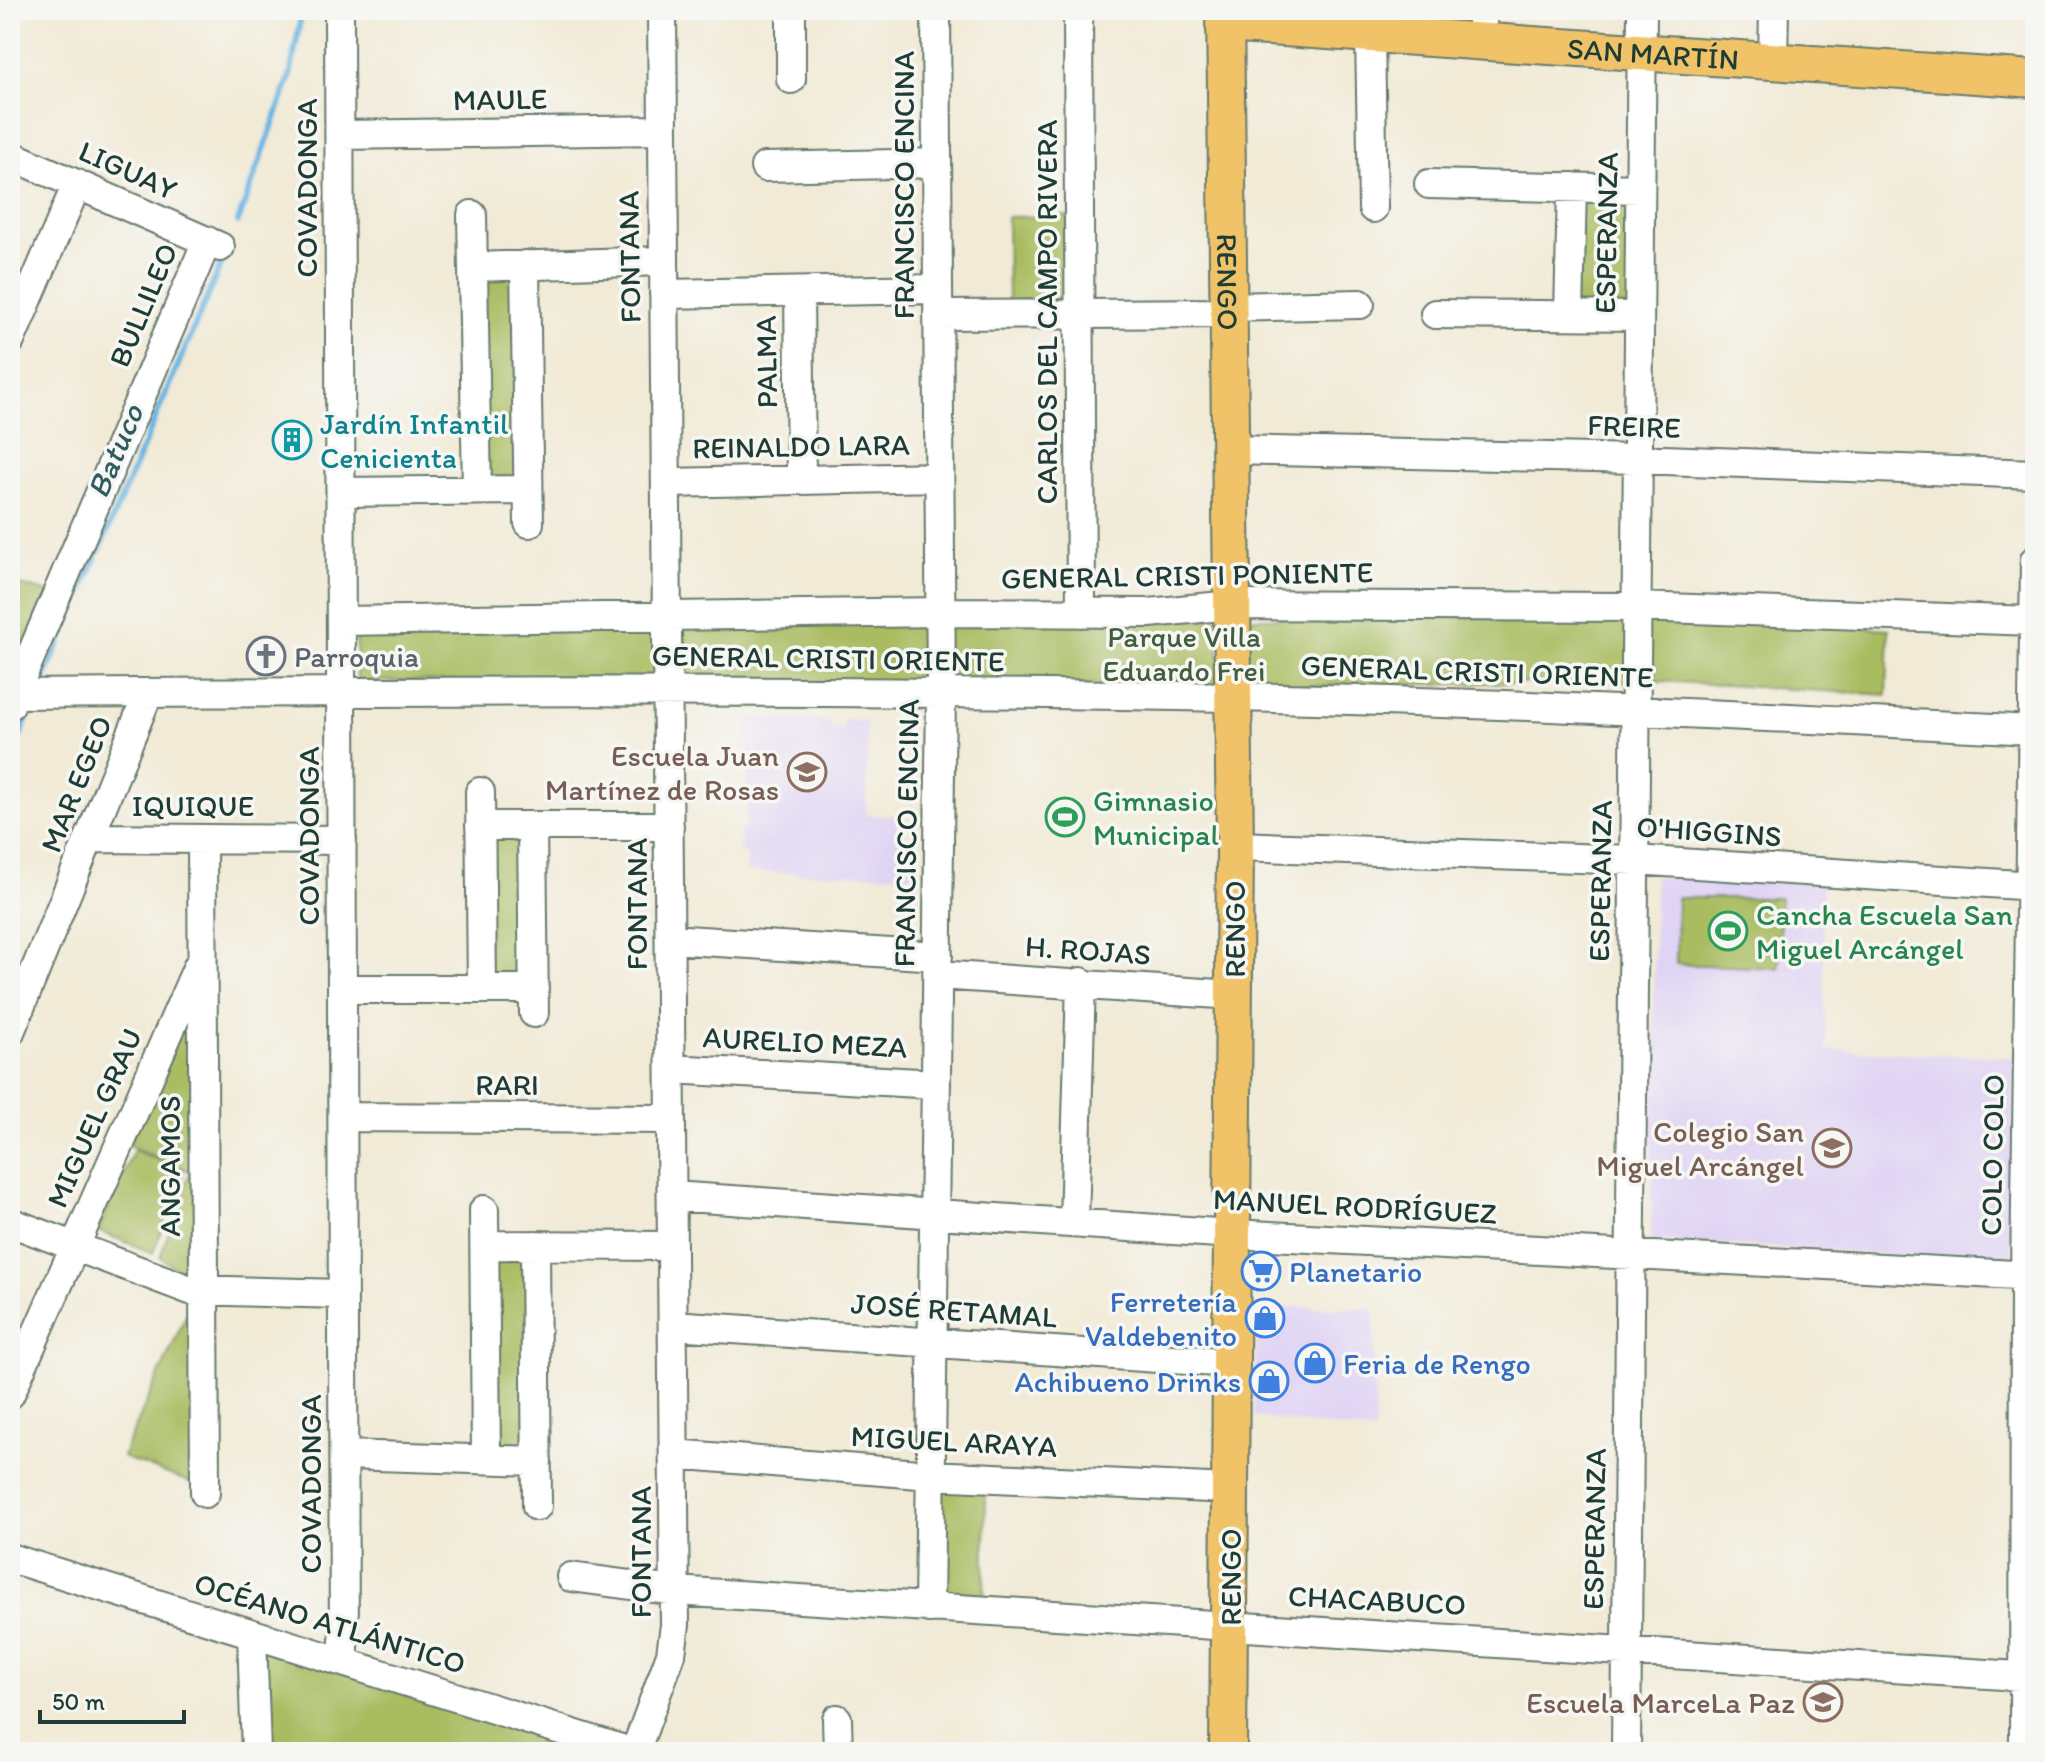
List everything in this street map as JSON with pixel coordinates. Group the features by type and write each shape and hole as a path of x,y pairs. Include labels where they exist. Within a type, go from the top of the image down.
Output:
{"main road":[{"name":"SAN MARTÍN","path":"1224,17 1370,34 1482,26 1641,52 2035,79"},
{"name":"RENGO","path":"1224,17 1235,846 1228,1752"}],"street":[{"name":"COVADONGA","path":"339,10 344,1662"},
{"name":"FONTANA","path":"633,1752 671,1654 675,1591 662,10"},
{"path":"791,10 791,79"},
{"name":"FRANCISCO ENCINA","path":"929,1608 941,694 936,10"},
{"name":"CARLOS DEL CAMPO RIVERA","path":"1078,10 1081,613"},
{"name":"ESPERANZA","path":"1626,1752 1642,10"},
{"path":"1773,61 1774,10"},
{"path":"1370,34 1373,208"},
{"name":"MAULE","path":"340,135 662,130"},
{"name":"LIGUAY","path":"10,155 213,244"},
{"path":"765,167 937,163"},
{"path":"10,341 77,184"},
{"path":"1429,184 1640,189"},
{"name":"ESPERANZA","path":"1569,315 1572,187"},
{"path":"472,215 477,490"},
{"name":"BULLILEO","path":"11,698 213,244"},
{"path":"473,267 663,261"},
{"path":"525,265 529,523"},
{"path":"664,294 799,292 1080,314 1360,304"},
{"name":"PALMA","path":"799,292 801,480"},
{"path":"1435,314 1639,316"},
{"name":"FREIRE","path":"1230,450 1638,459 2035,474"},
{"name":"REINALDO LARA","path":"666,483 939,477"},
{"path":"341,492 528,490"},
{"name":"COLO COLO","path":"2024,1752 2030,1676 2035,560"},
{"name":"GENERAL CRISTI PONIENTE","path":"341,621 939,612 1149,613 1232,605 1636,607 2034,621"},
{"name":"GENERAL CRISTI ORIENTE","path":"11,698 668,689 1233,697 1636,710 2033,730"},
{"name":"MAR EGEO","path":"10,1032 92,838 148,694"},
{"path":"480,792 482,989"},
{"path":"480,826 669,826"},
{"path":"342,989 482,989 534,1001 532,826"},
{"name":"IQUIQUE","path":"92,838 342,840"},
{"name":"ANGAMOS","path":"202,839 205,1493"},
{"name":"O'HIGGINS","path":"1235,846 1634,860 2032,885"},
{"name":"H. ROJAS","path":"670,939 1234,995"},
{"name":"MIGUEL GRAU","path":"10,1394 202,958"},
{"path":"1074,1223 1081,982"},
{"name":"AURELIO MEZA","path":"671,1069 936,1084"},
{"name":"RARI","path":"343,1117 671,1119"},
{"name":"MANUEL RODRÍGUEZ","path":"672,1196 1232,1234 2030,1276"},
{"path":"484,1210 486,1459"},
{"path":"10,1222 204,1293 343,1294"},
{"path":"485,1245 672,1246"},
{"path":"535,1245 537,1506"},
{"name":"JOSÉ RETAMAL","path":"673,1325 1231,1363"},
{"name":"MIGUEL ARAYA","path":"674,1454 931,1475 1230,1489"},
{"path":"344,1455 537,1461"},
{"name":"OCÉANO ATLÁNTICO","path":"10,1558 633,1752"},
{"name":"CHACABUCO","path":"571,1577 675,1591 2030,1676"},
{"path":"252,1635 256,1752"},
{"path":"837,1719 838,1752"}],"shaded area":[{"name":"Escuela Juan Martínez de Rosas","path":"748,718 830,720 830,728 842,729 843,720 867,721 866,815 897,816 897,839 917,840 916,875 746,872 747,854 740,853 740,829 746,829"},
{"name":"Colegio San Miguel Arcángel","path":"1655,877 1822,883 1826,1050 2014,1057 2011,1262 1651,1240"},
{"name":"Feria de Rengo","path":"1257,1306 1374,1309 1375,1432 1254,1417"}],"green space":[{"path":"1576,192 1636,192 1635,313 1573,310"},
{"path":"1068,216 1070,301 1008,302 1007,217"},
{"path":"480,273 520,273 524,485 481,486"},
{"path":"95,524 104,529 35,687 25,687"},
{"path":"10,582 49,593 10,676"},
{"path":"1659,616 1889,629 1887,695 1660,681 1241,687 1243,618"},
{"name":"Parque Villa Eduardo Frei","path":"1219,619 1219,686 357,681 356,629"},
{"path":"487,834 526,834 527,983 488,981"},
{"name":"Cancha Escuela San Miguel Arcángel","path":"1677,898 1780,898 1779,968 1676,964"},
{"path":"198,981 199,1284 160,1257 190,1171 128,1145"},
{"path":"134,1150 184,1171 153,1253 98,1231"},
{"path":"493,1250 527,1252 531,1452 493,1450"},
{"path":"192,1302 197,1485 122,1457"},
{"path":"941,1483 986,1488 984,1601 937,1599"},
{"path":"261,1645 605,1748 262,1752"}],"waterway":[{"name":"Batuco","path":"238,222 290,77 302,10"},
{"name":"Batuco","path":"44,679 225,255"},
{"name":"Batuco","path":"10,759 31,709"}],"place":[{"name":"Jardín Infantil Cenicienta","path":"292,440"},
{"name":"Parroquia","path":"266,656"},
{"name":"Escuela Juan Martínez de Rosas","path":"807,772"},
{"name":"Gimnasio Municipal","path":"1065,817"},
{"name":"Cancha Escuela San Miguel Arcángel","path":"1728,931"},
{"name":"Colegio San Miguel Arcángel","path":"1832,1148"},
{"name":"Planetario","path":"1261,1271"},
{"name":"Ferretería Valdebenito","path":"1265,1318"},
{"name":"Feria de Rengo","path":"1315,1363"},
{"name":"Achibueno Drinks","path":"1269,1381"},
{"name":"Escuela MarceLa Paz","path":"1823,1702"}]}
